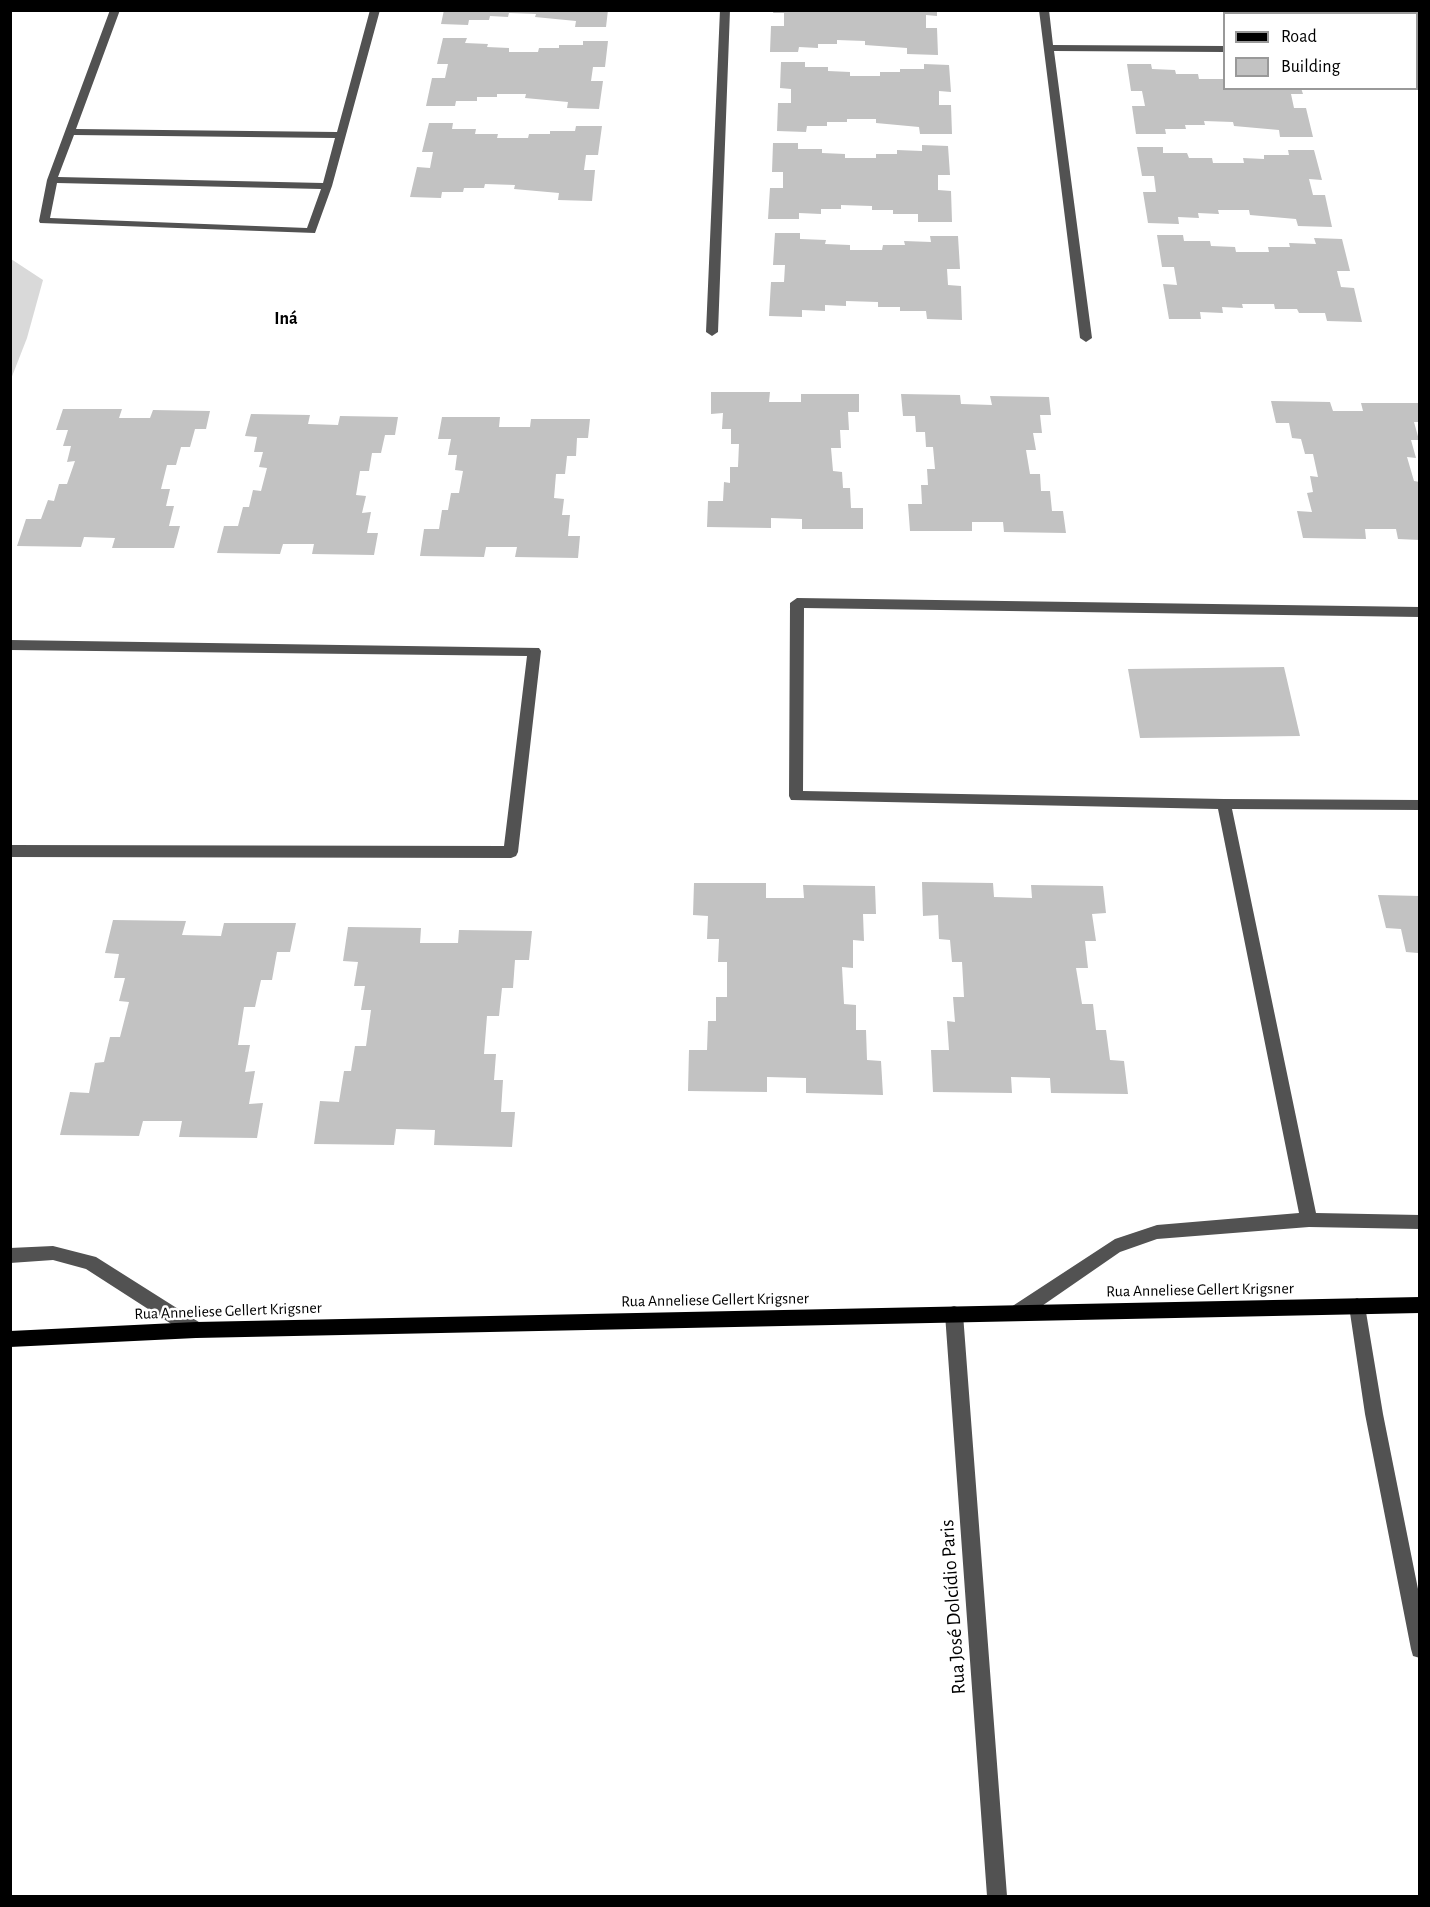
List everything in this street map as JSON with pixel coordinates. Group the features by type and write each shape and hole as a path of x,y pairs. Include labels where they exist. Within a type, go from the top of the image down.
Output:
{"main road":[{"name":"Rua Anneliese Gellert Krigsner","path":"10,1339 196,1330 1419,1305"}],"street":[{"path":"115,10 68,132 52,180 44,221 310,231 327,186 375,10"},
{"path":"712,332 725,10"},
{"path":"1044,10 1086,338"},
{"path":"1049,48 1223,49"},
{"path":"68,132 341,135"},
{"path":"52,180 327,186"},
{"path":"1419,612 797,603 796,796 1224,804 1419,805"},
{"path":"10,645 534,651 511,852 10,851"},
{"path":"1224,804 1309,1220"},
{"path":"1017,1313 1115,1246 1157,1232 1309,1220 1419,1222"},
{"path":"10,1256 53,1253 90,1262 196,1330"},
{"path":"1357,1306 1374,1414 1419,1649"},
{"name":"Rua José Dolcídio Paris","path":"954,1314 997,1896"}],"shaded area":[{"path":"11,259 43,280 27,338 11,379"}],"building":[{"path":"444,10 608,10 606,27 575,27 576,21 535,17 536,14 509,13 508,17 490,16 489,20 469,20 468,25 441,24"},
{"path":"774,10 937,10 937,16 926,15 926,28 937,28 938,55 907,54 907,48 865,45 865,41 837,40 837,44 818,44 818,48 799,47 798,52 770,52 771,26 784,26 784,13 773,13"},
{"path":"443,38 467,38 465,43 509,48 509,52 538,52 539,48 583,45 583,41 608,41 605,67 593,67 591,81 603,81 599,109 567,108 568,102 525,98 526,94 477,97 477,101 456,101 455,106 426,106 432,78 445,78 448,64 437,64"},
{"path":"781,62 805,62 805,67 828,67 828,71 850,72 850,76 880,76 880,72 924,69 924,64 949,65 951,92 939,91 939,105 951,105 952,134 920,134 919,127 876,123 876,119 827,122 827,126 807,126 806,132 777,131 778,103 791,103 791,89 780,88"},
{"path":"1127,64 1151,64 1152,69 1175,70 1176,74 1198,74 1199,79 1223,79 1223,90 1302,90 1303,94 1291,94 1294,108 1306,108 1313,137 1280,137 1279,130 1234,126 1233,122 1204,121 1205,125 1185,125 1186,129 1165,129 1166,134 1136,134 1132,106 1145,106 1142,91 1131,91"},
{"path":"429,123 453,123 452,129 476,129 475,134 498,134 497,138 528,138 529,134 575,131 576,126 602,126 598,155 586,155 584,170 595,170 592,201 558,200 559,193 514,189 515,185 485,184 484,188 464,188 463,192 442,192 441,198 410,197 417,167 430,168 433,152 422,152"},
{"path":"773,143 798,143 798,149 822,149 822,153 845,154 845,158 876,158 876,154 897,154 897,150 922,151 922,145 948,146 950,175 938,175 938,190 951,191 952,222 918,222 918,214 893,214 893,210 872,210 872,206 841,205 841,209 821,209 821,214 799,213 799,219 768,219 770,188 783,188 783,172 772,172"},
{"path":"1137,147 1163,147 1163,153 1187,153 1189,158 1212,158 1213,163 1244,163 1243,158 1264,159 1264,155 1289,155 1288,150 1314,150 1322,180 1309,179 1313,195 1325,195 1332,227 1298,226 1296,219 1250,215 1249,210 1218,210 1219,214 1198,213 1199,218 1178,217 1179,224 1148,223 1143,192 1156,192 1154,176 1142,176"},
{"path":"775,233 800,233 800,239 826,240 825,244 850,245 850,250 882,250 883,245 905,245 904,241 931,242 930,236 958,236 960,269 947,269 948,285 961,286 962,320 927,319 926,311 900,311 900,307 878,307 878,302 846,301 846,306 825,305 825,311 802,310 802,317 769,316 771,282 784,282 785,265 773,265"},
{"path":"1157,235 1183,235 1184,241 1210,241 1211,246 1235,247 1236,252 1269,252 1268,247 1290,247 1289,243 1316,244 1314,238 1342,239 1350,271 1337,271 1341,287 1354,288 1362,322 1327,321 1325,313 1299,313 1297,309 1275,309 1274,304 1242,304 1243,308 1222,307 1223,313 1200,312 1201,319 1169,319 1163,284 1177,285 1174,267 1162,267"},
{"path":"711,392 770,392 769,402 801,402 801,394 859,394 859,412 848,412 849,430 840,430 841,448 831,448 833,471 842,472 843,488 850,488 851,508 863,508 863,529 802,529 802,519 771,518 771,528 707,527 708,501 723,501 724,482 730,483 730,467 738,467 739,444 731,444 731,429 722,429 723,413 711,414"},
{"path":"901,394 960,395 961,404 992,405 990,396 1049,397 1051,415 1040,415 1042,433 1033,433 1036,450 1026,450 1030,474 1040,474 1041,491 1050,491 1052,511 1063,511 1066,533 1004,532 1003,522 972,522 972,531 910,531 908,504 922,504 921,485 928,485 927,469 935,469 933,447 926,447 925,432 916,432 915,416 903,416"},
{"path":"1271,401 1330,402 1333,411 1363,411 1361,403 1420,403 1420,422 1414,422 1419,440 1411,440 1416,458 1407,457 1414,481 1420,482 1420,540 1398,539 1396,529 1365,529 1366,539 1303,538 1297,511 1312,512 1307,493 1313,492 1310,476 1318,477 1313,454 1305,454 1301,439 1292,438 1289,423 1276,423"},
{"path":"63,409 122,409 119,418 150,418 153,410 210,411 206,429 195,429 190,447 181,447 176,465 167,465 161,489 170,489 166,506 174,506 169,526 180,526 174,548 112,548 115,538 84,537 81,547 17,546 26,519 41,519 48,500 54,501 59,484 67,484 75,461 67,462 71,446 63,446 68,430 56,430"},
{"path":"251,414 310,415 308,424 338,425 340,416 398,417 395,435 385,435 381,453 372,453 369,471 360,471 356,495 366,496 362,513 371,512 367,533 378,533 374,555 312,554 314,544 283,544 280,554 217,553 224,526 238,526 243,507 249,507 253,490 261,491 267,468 259,467 263,452 254,452 257,437 245,436"},
{"path":"442,417 500,417 499,427 530,427 531,419 590,419 588,438 577,438 576,456 567,456 565,474 556,474 554,498 564,499 562,515 570,515 568,536 580,536 578,558 515,557 517,547 486,547 484,557 420,556 424,529 439,529 442,510 448,510 451,493 459,493 463,471 455,470 457,455 448,455 451,439 438,439"},
{"path":"1284,667 1300,736 1140,738 1128,669"},
{"path":"922,882 993,883 994,897 1032,898 1031,885 1103,886 1106,913 1092,914 1096,941 1085,941 1088,968 1076,968 1082,1004 1093,1004 1096,1030 1106,1030 1110,1060 1124,1061 1128,1094 1051,1093 1050,1078 1011,1077 1012,1093 933,1092 931,1050 949,1050 947,1021 955,1022 953,997 964,997 962,962 952,962 950,940 939,939 938,915 923,916"},
{"path":"694,883 766,883 766,898 804,898 803,885 875,886 876,914 863,914 864,941 853,940 853,968 842,967 844,1004 856,1005 856,1030 866,1030 867,1060 881,1061 883,1095 806,1093 806,1078 767,1077 767,1092 688,1091 689,1050 707,1050 708,1021 716,1021 716,997 727,997 727,962 718,962 719,939 707,939 708,916 693,915"},
{"path":"1378,895 1420,896 1420,957 1418,953 1406,952 1401,929 1386,928"},
{"path":"113,920 186,921 182,935 221,936 224,923 296,923 290,952 277,952 272,980 261,980 255,1007 244,1007 238,1045 250,1045 245,1072 255,1071 249,1104 263,1103 257,1138 179,1137 182,1121 143,1121 139,1136 60,1135 70,1092 89,1093 95,1063 104,1062 110,1037 120,1037 129,1002 119,1001 125,978 114,978 119,954 105,953"},
{"path":"348,927 421,928 420,943 458,943 459,930 532,931 529,960 515,960 513,988 502,988 499,1016 487,1016 484,1054 496,1054 494,1080 503,1080 501,1112 515,1112 512,1147 434,1145 435,1130 396,1129 394,1145 314,1144 320,1101 339,1102 344,1071 351,1071 355,1046 366,1046 371,1010 361,1010 365,986 354,986 358,962 343,961"}],"district":[{"name":"Iná","path":"286,319"}]}
